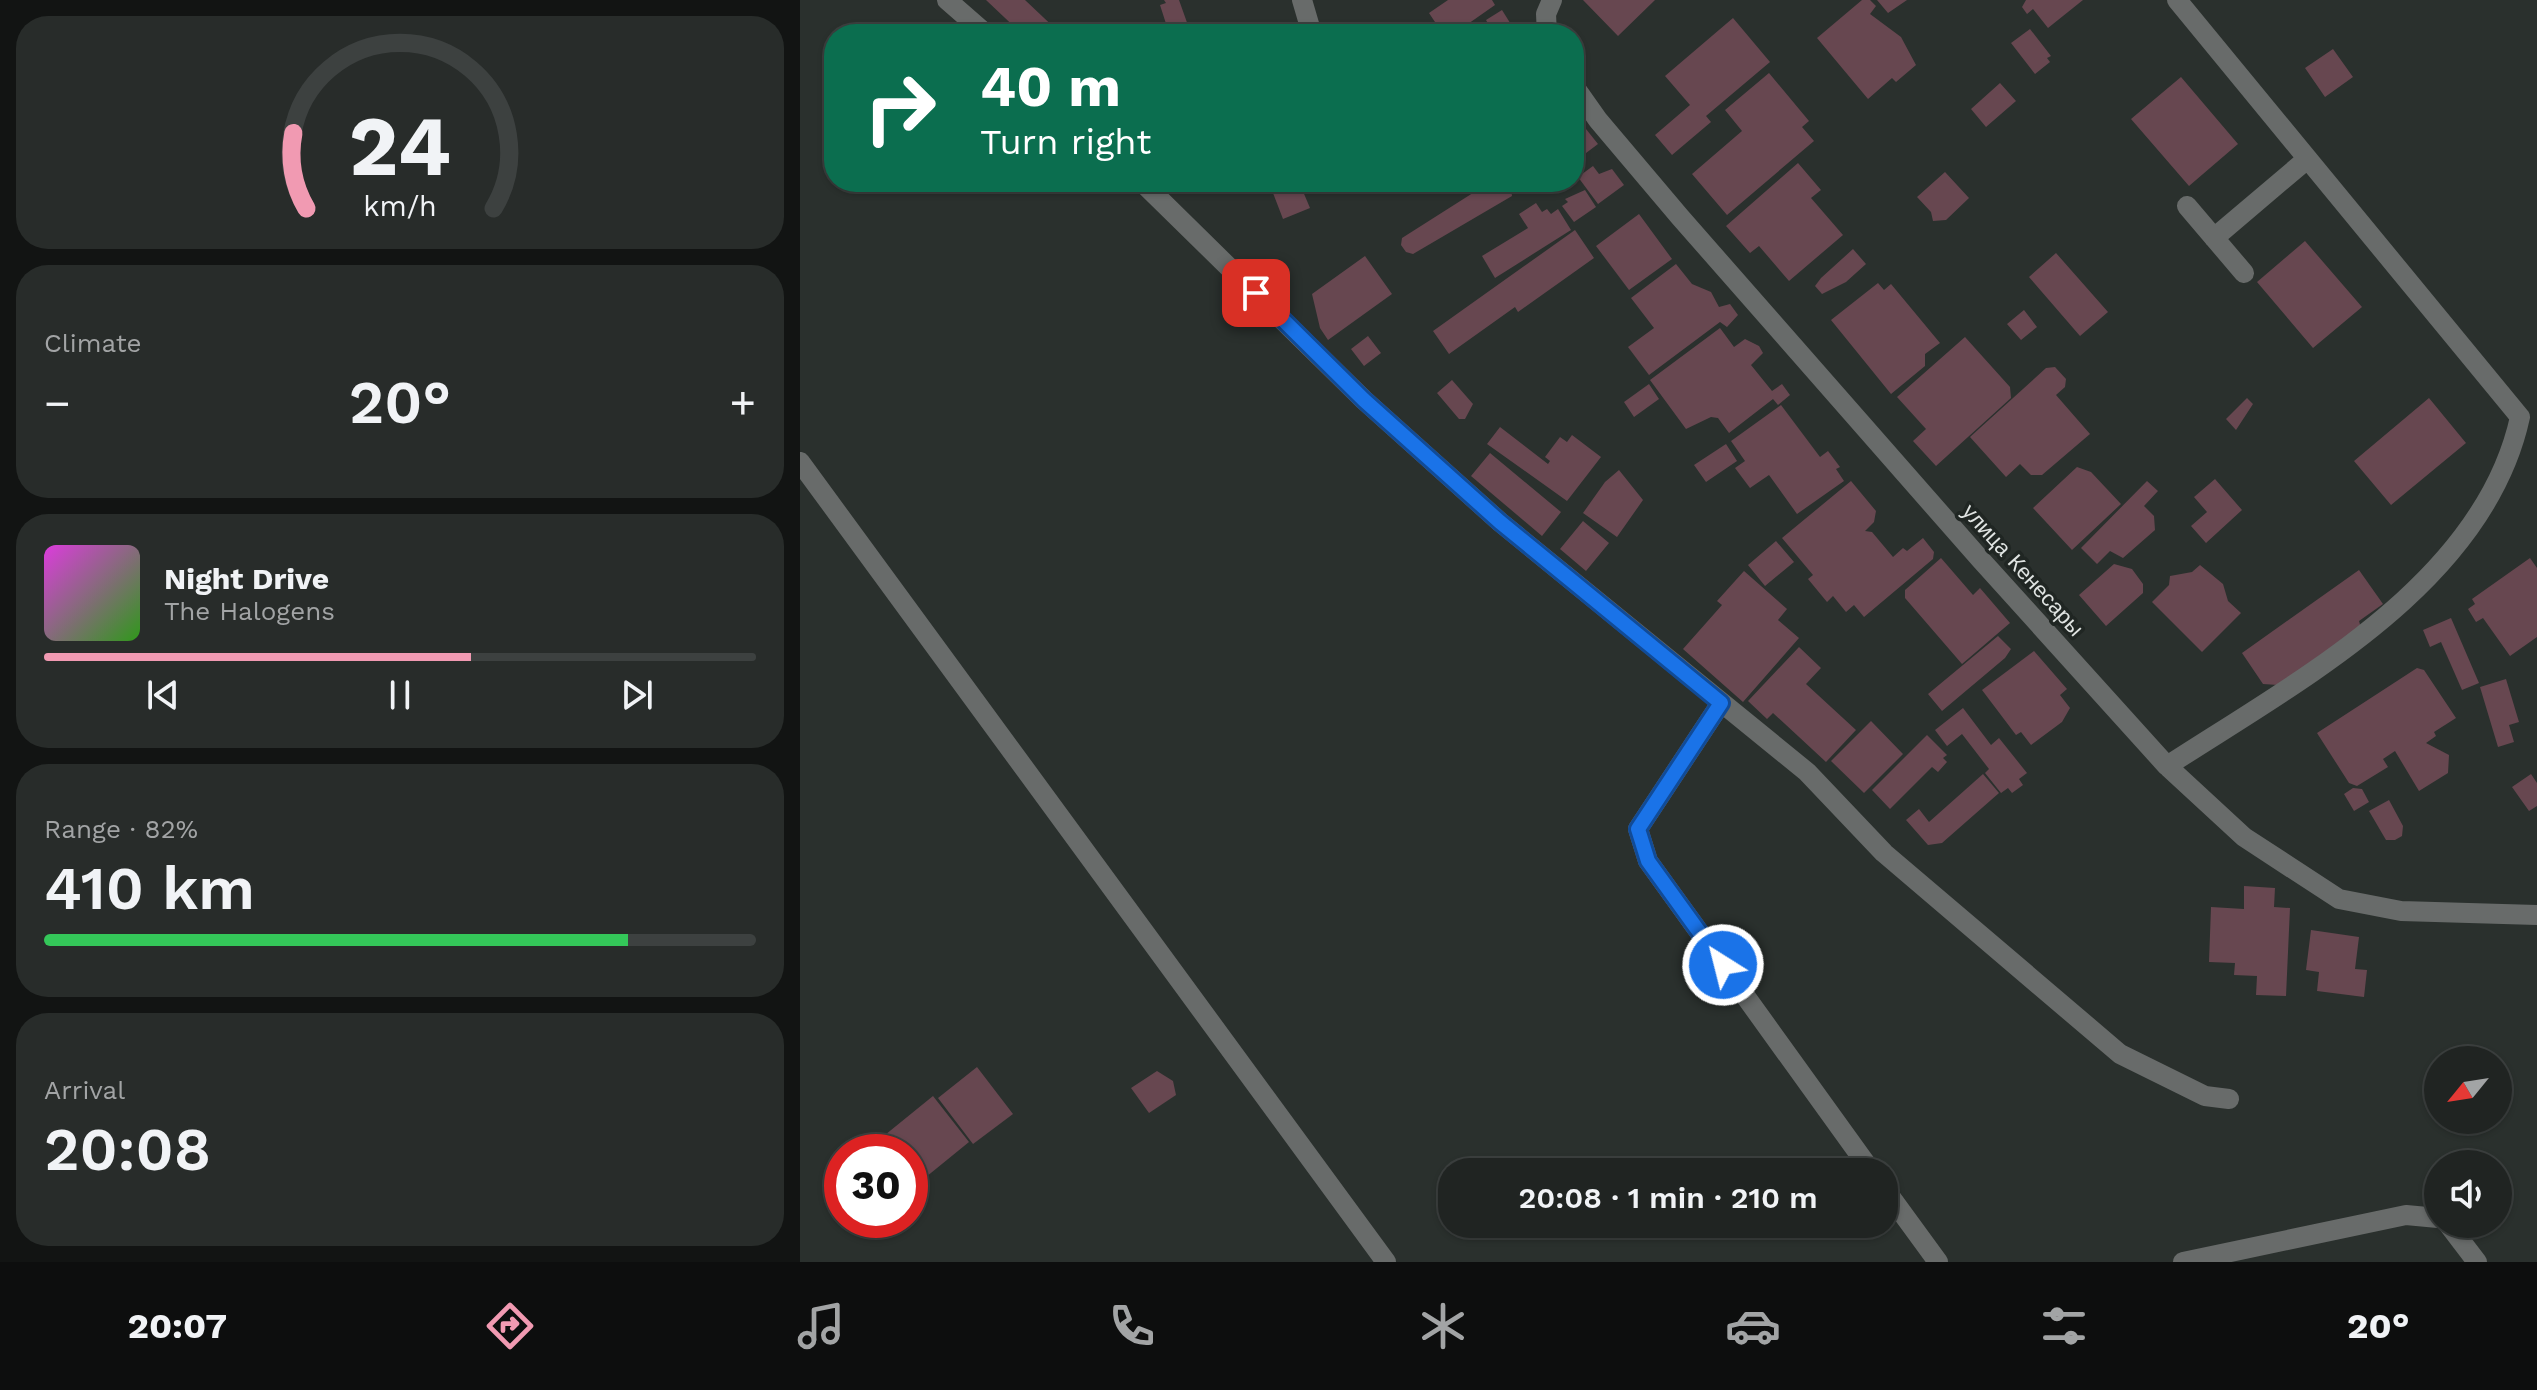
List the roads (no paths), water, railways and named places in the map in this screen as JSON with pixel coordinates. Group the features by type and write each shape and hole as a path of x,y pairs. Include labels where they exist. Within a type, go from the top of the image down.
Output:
{"street":[{"path":"947,0 975,24"},
{"path":"1302,0 1309,24"},
{"path":"1546,24 1546,14 1552,0"},
{"path":"2167,766 2391,614 2464,540 2512,455 2529,414 2306,160 2177,0"},
{"name":"улица Кенесары","path":"1584,100 1680,217 2167,766 2244,837 2339,899 2401,911 2537,915"},
{"path":"2214,238 2306,160"},
{"path":"1152,192 1398,431 1500,522 1807,772 1884,853 2120,1054 2205,1096 2229,1099"},
{"path":"2187,206 2244,273"},
{"path":"800,462 1386,1262"},
{"path":"1721,703 1638,829 1648,861 1862,1158"},
{"path":"1898,1207 1938,1262"},
{"path":"2183,1262 2406,1215 2424,1217"},
{"path":"2459,1238 2477,1262"}]}
